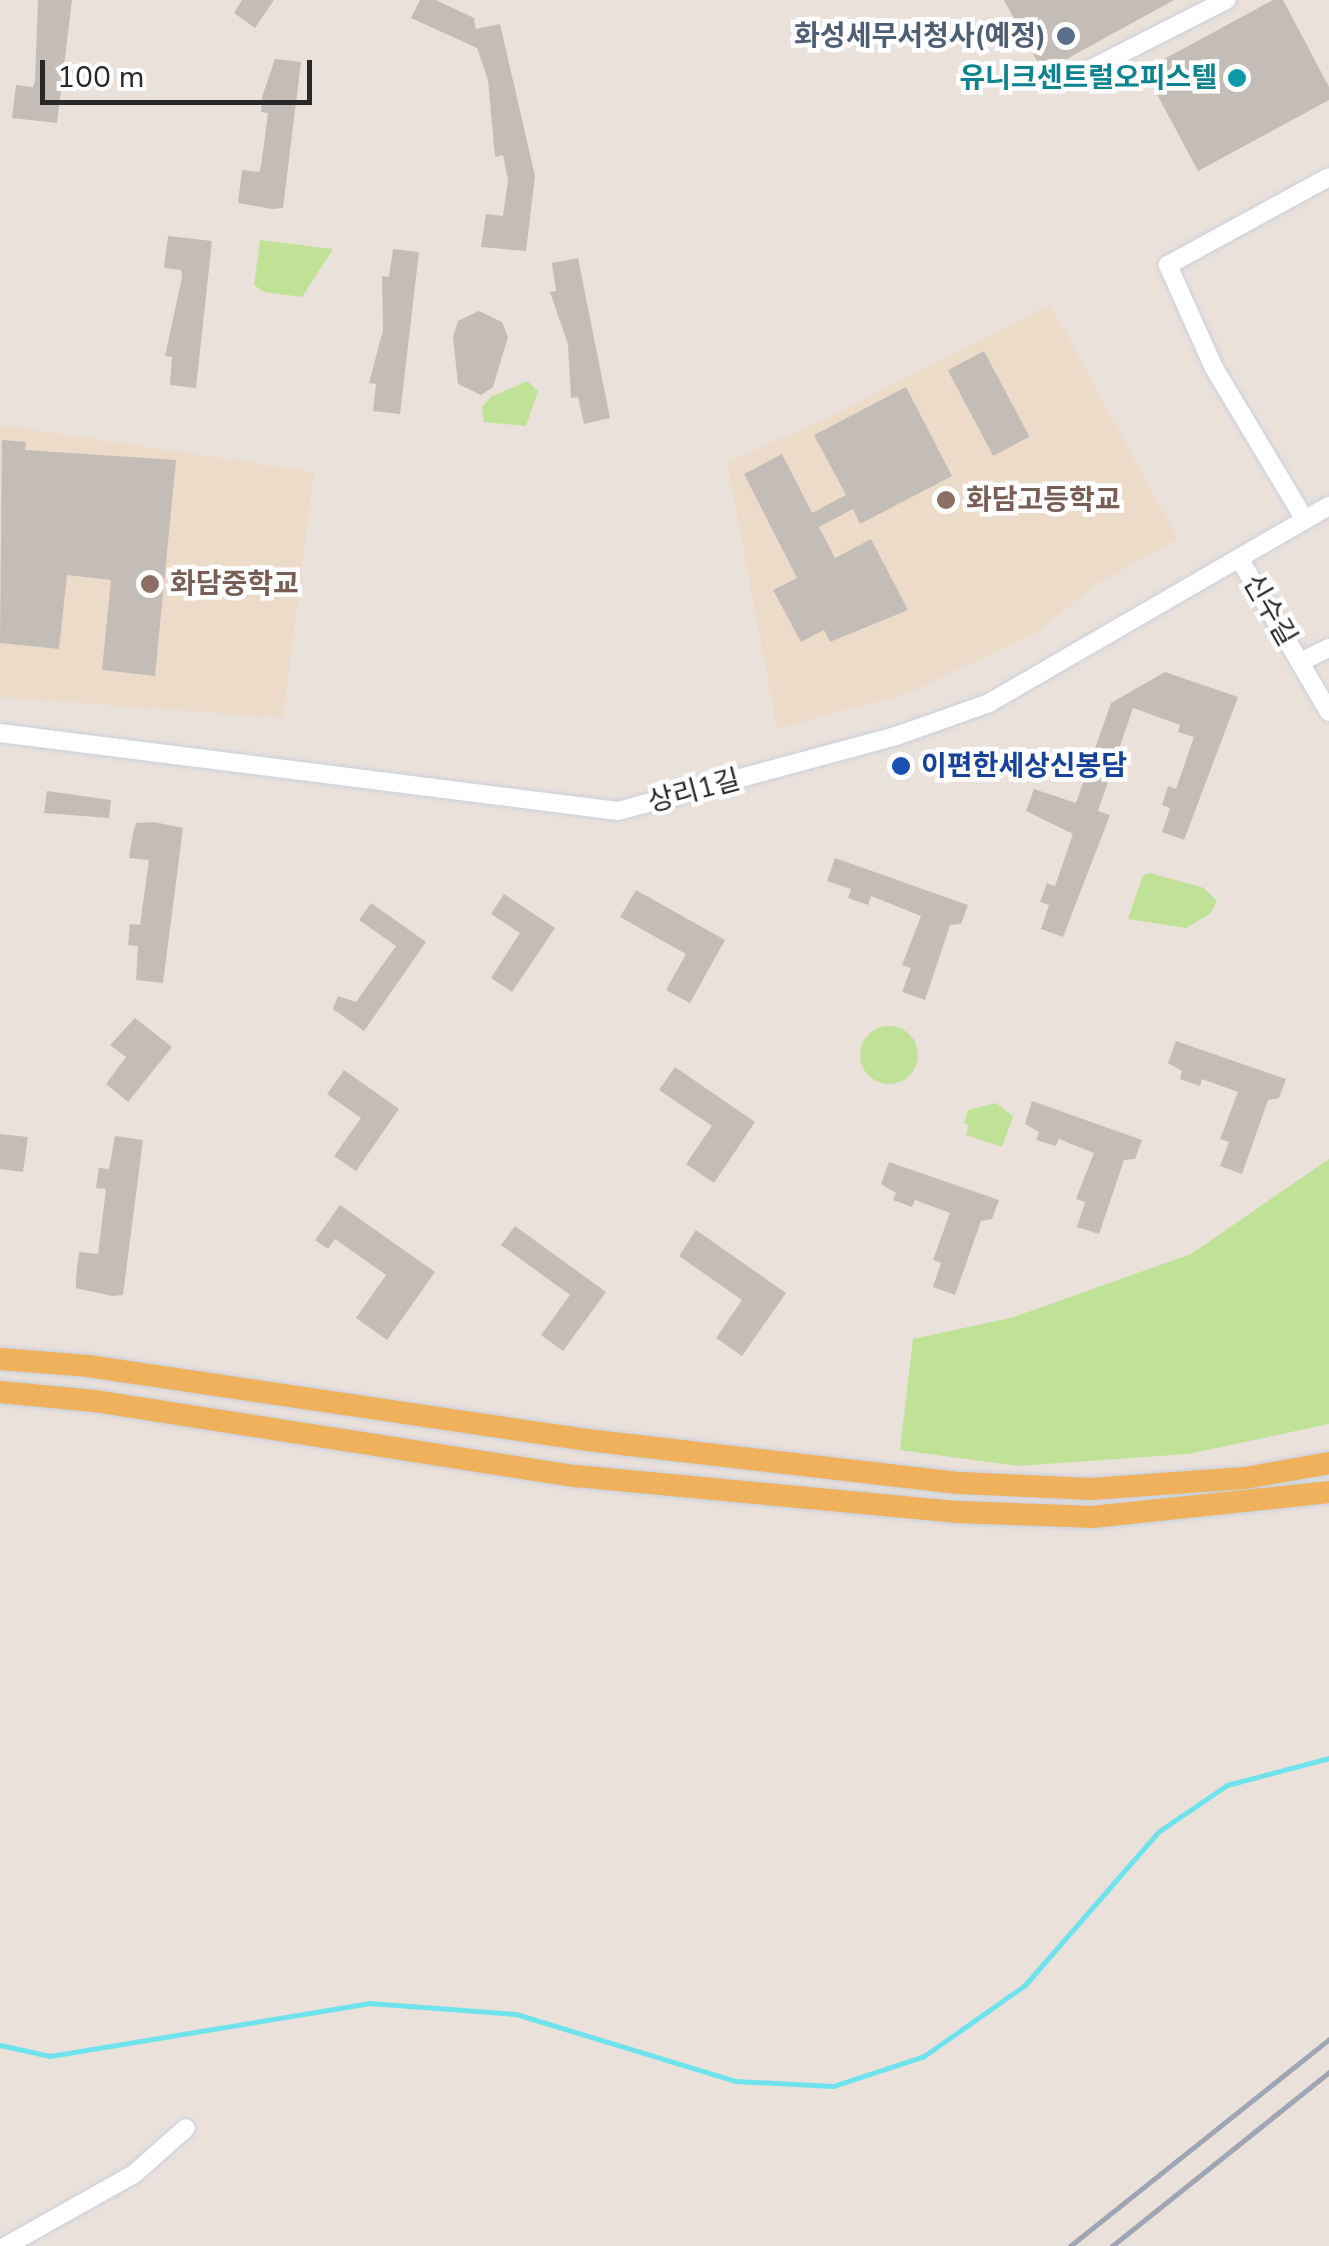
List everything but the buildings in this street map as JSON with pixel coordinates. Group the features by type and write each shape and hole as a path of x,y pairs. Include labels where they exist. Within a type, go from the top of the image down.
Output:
{"main road":[{"path":"0,1359 88,1366 587,1440 961,1483 1091,1488 1245,1478 1329,1463"},
{"path":"0,1392 95,1400 576,1476 958,1512 1092,1517 1329,1492"}],"street":[{"path":"1083,73 1226,0"},
{"path":"1305,520 1214,368 1168,266 1329,177"},
{"name":"상리1길","path":"0,733 618,811 896,736 989,704 1329,506"},
{"name":"신수길","path":"1239,558 1329,712"},
{"name":"신수길","path":"1300,662 1329,648"},
{"path":"6,2246 134,2174 186,2128"}],"shaded area":[{"name":"화담고등학교","path":"1050,304 1178,539 1095,585 1038,632 911,692 777,729 727,462 825,419"},
{"name":"화담중학교","path":"0,425 314,472 283,718 0,697"}],"green space":[{"path":"260,240 333,249 302,297 264,292 254,285"},
{"path":"527,381 538,391 526,426 484,422 482,407 491,397"},
{"path":"1150,873 1204,888 1217,901 1211,913 1186,928 1128,919 1143,875"},
{"path":"889,1026 909,1035 918,1055 909,1075 889,1084 869,1075 860,1055 869,1035"},
{"path":"996,1103 1013,1116 1002,1147 966,1135 969,1125 964,1123 968,1110"},
{"path":"1329,1159 1329,1424 1188,1454 1018,1466 900,1450 913,1339 1014,1317 1191,1254"}],"waterway":[{"path":"0,2045 50,2056 369,2003 516,2014 735,2081 833,2086 924,2056 1025,1985 1158,1832 1227,1785 1329,1758"}],"railway":[{"path":"1070,2246 1329,2039"},
{"path":"1112,2246 1329,2072"}],"place":[{"name":"화성세무서청사(예정)","path":"1066,36"},
{"name":"유니크센트럴오피스텔","path":"1237,78"},
{"name":"화담고등학교","path":"946,500"},
{"name":"화담중학교","path":"150,584"},
{"name":"이편한세상신봉담","path":"901,766"}]}
